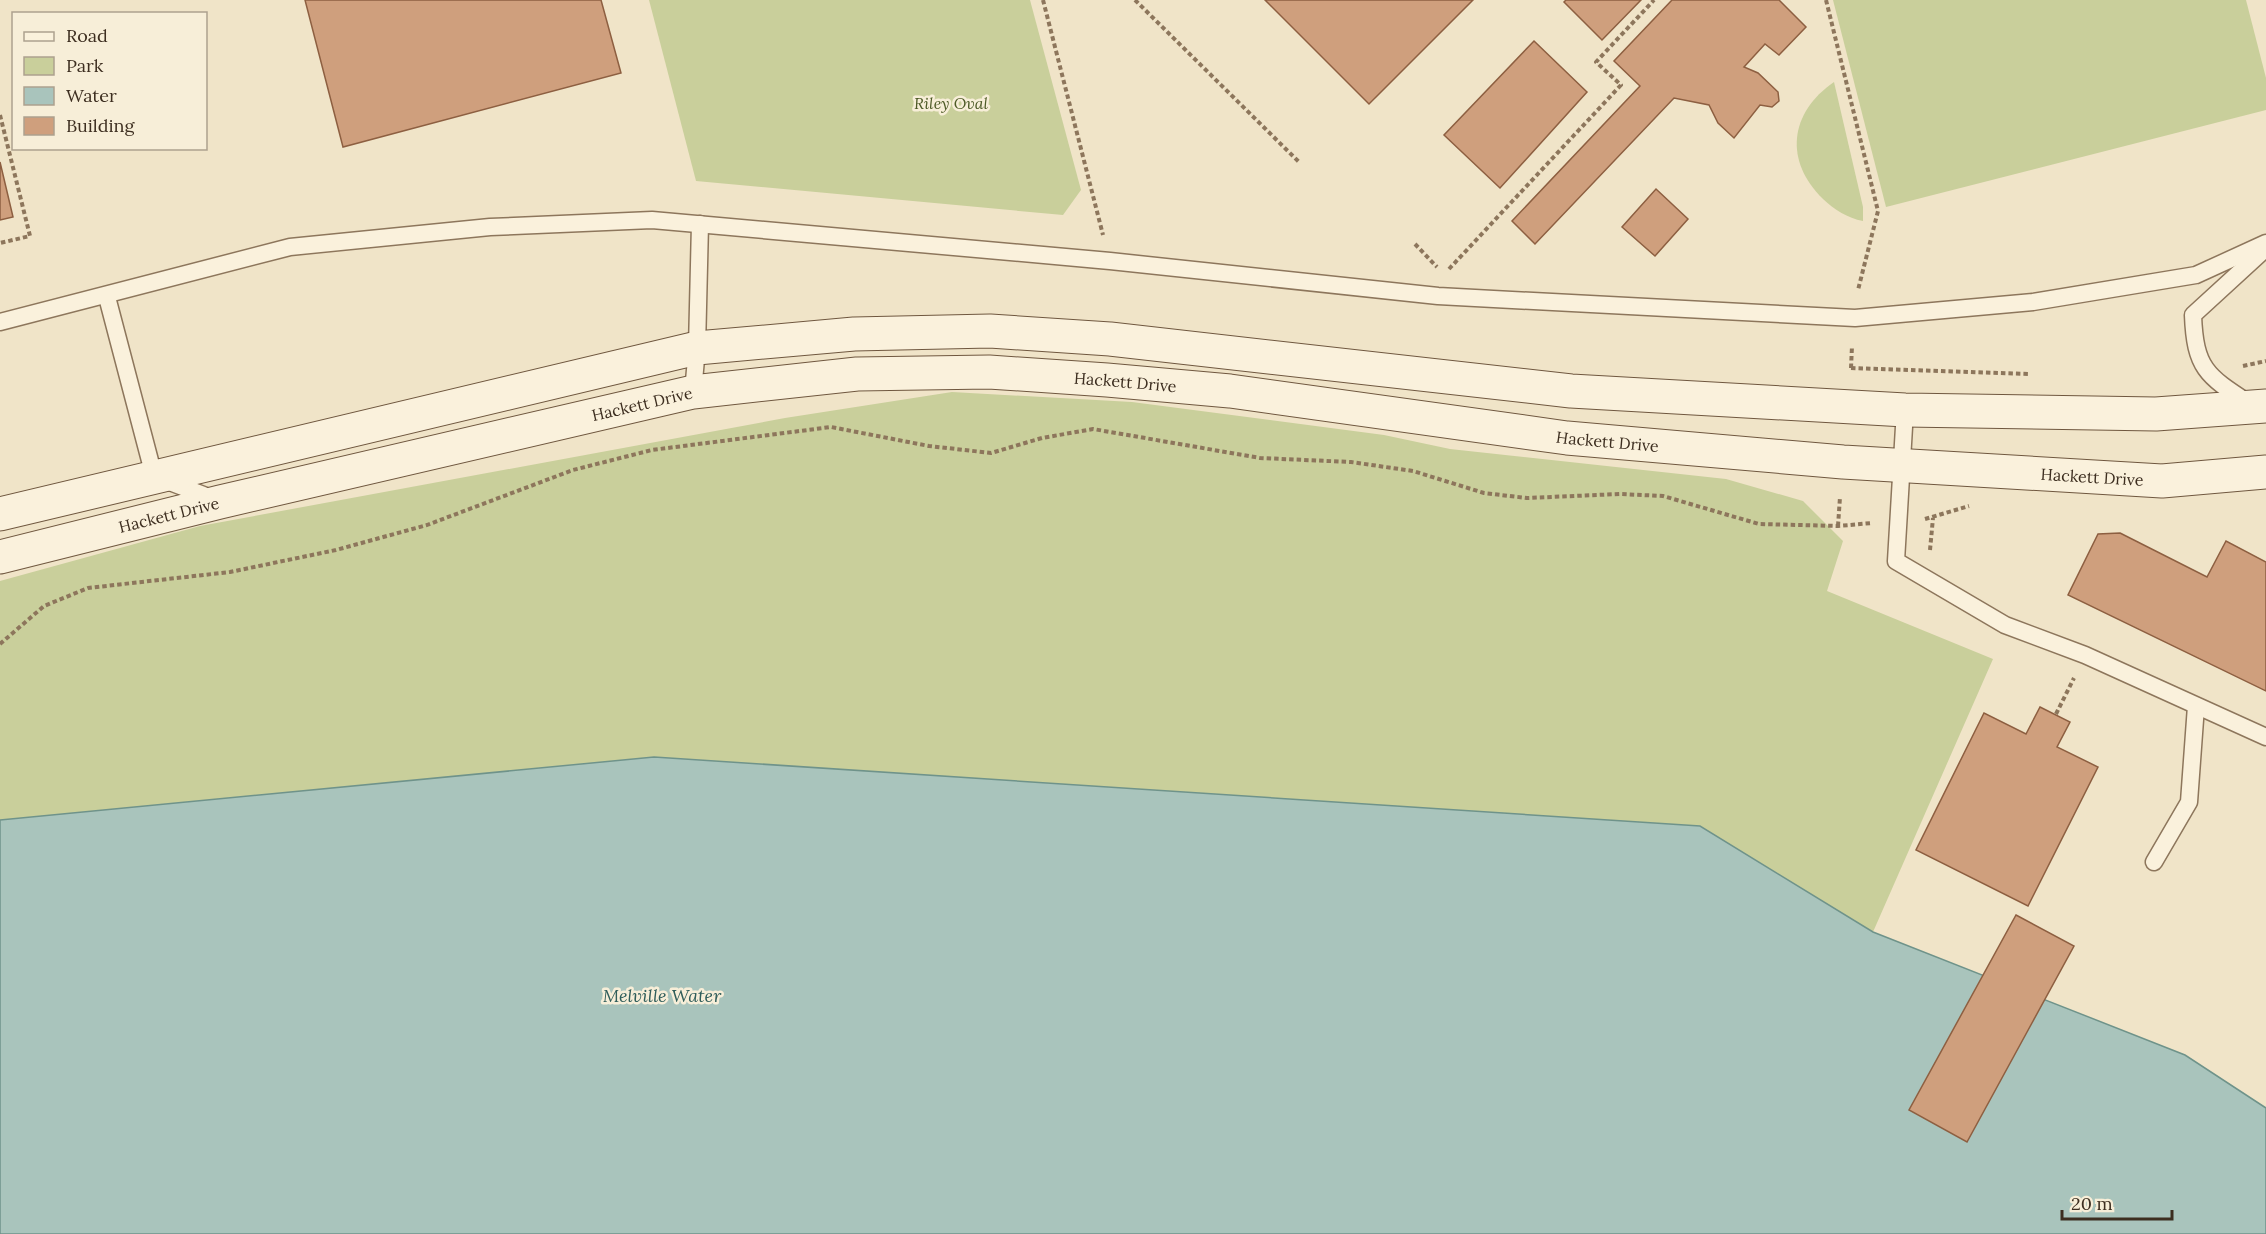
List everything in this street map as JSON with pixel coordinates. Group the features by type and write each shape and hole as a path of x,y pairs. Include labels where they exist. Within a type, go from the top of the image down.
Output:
{"main road":[{"path":"0,514 697,348 854,334 990,331 1110,339 1571,391 1905,410 2156,414 2261,407"},
{"name":"Hackett Drive","path":"0,556 220,502 693,392 857,374 1024,375 1230,391 1567,438 1901,465 2162,481 2266,472"}],"lane":[{"path":"0,322 107,297 290,247 490,226 652,220 1110,261 1438,297 1855,318 2033,302 2196,276 2266,243"},
{"path":"693,392 697,348 700,224"},
{"path":"2261,407 2208,374 2194,337 2193,315 2266,248"},
{"path":"107,297 154,476 220,502"},
{"path":"1905,410 1896,561 2005,625 2085,655 2266,737"},
{"path":"2154,862 2189,802 2196,706"}],"path":[{"path":"1043,0 1110,261"},
{"path":"1135,0 1300,163"},
{"path":"1415,244 1444,274 1622,85 1596,62 1654,0"},
{"path":"1826,0 1878,211 1857,293"},
{"path":"0,115 30,236 0,243"},
{"path":"2208,374 2266,361"},
{"path":"1851,368 2041,374"},
{"path":"0,644 44,606 88,588 230,572 336,550 427,525 573,470 652,450 831,427 929,446 991,453 1042,438 1093,429 1260,458 1351,462 1413,471 1484,492 1527,498 1620,494 1663,496 1759,524 1838,526 1841,489"}],"green space":[{"name":"Riley Oval","path":"649,0 1030,0 1081,190 1063,215 696,181"},
{"path":"1833,0 2246,0 2266,78 2266,110 1886,207"},
{"path":"1834,82 1863,207 1863,221 1842,213 1823,199 1810,184 1797,153 1800,123 1819,94"},
{"path":"952,392 1132,402 1384,435 1450,449 1726,479 1803,501 1843,541 1827,591 1993,659 1873,932 1700,826 654,757 0,820 0,581 200,526 785,418"}],"water":[{"name":"Melville Water","path":"654,757 1700,826 1873,932 2185,1055 2266,1108 2266,1234 0,1234 0,820"}],"building":[{"path":"305,0 601,0 621,73 343,147"},
{"path":"1265,0 1473,0 1369,104"},
{"path":"1566,0 1641,0 1602,40 1564,2"},
{"path":"1672,0 1779,0 1806,27 1779,55 1765,44 1744,67 1758,73 1778,92 1779,101 1772,107 1760,105 1734,138 1718,123 1709,105 1674,98 1535,244 1512,221 1640,86 1614,61"},
{"path":"1534,41 1587,92 1500,188 1444,135"},
{"path":"0,162 13,217 0,220"},
{"path":"1656,189 1688,219 1655,256 1622,227"},
{"path":"2120,533 2207,577 2226,541 2266,562 2266,691 2068,595 2098,534"},
{"path":"2040,707 2070,722 2057,747 2098,767 2028,906 1916,850 1984,713 2026,734"},
{"path":"2016,915 2074,946 1967,1142 1909,1110"}]}
